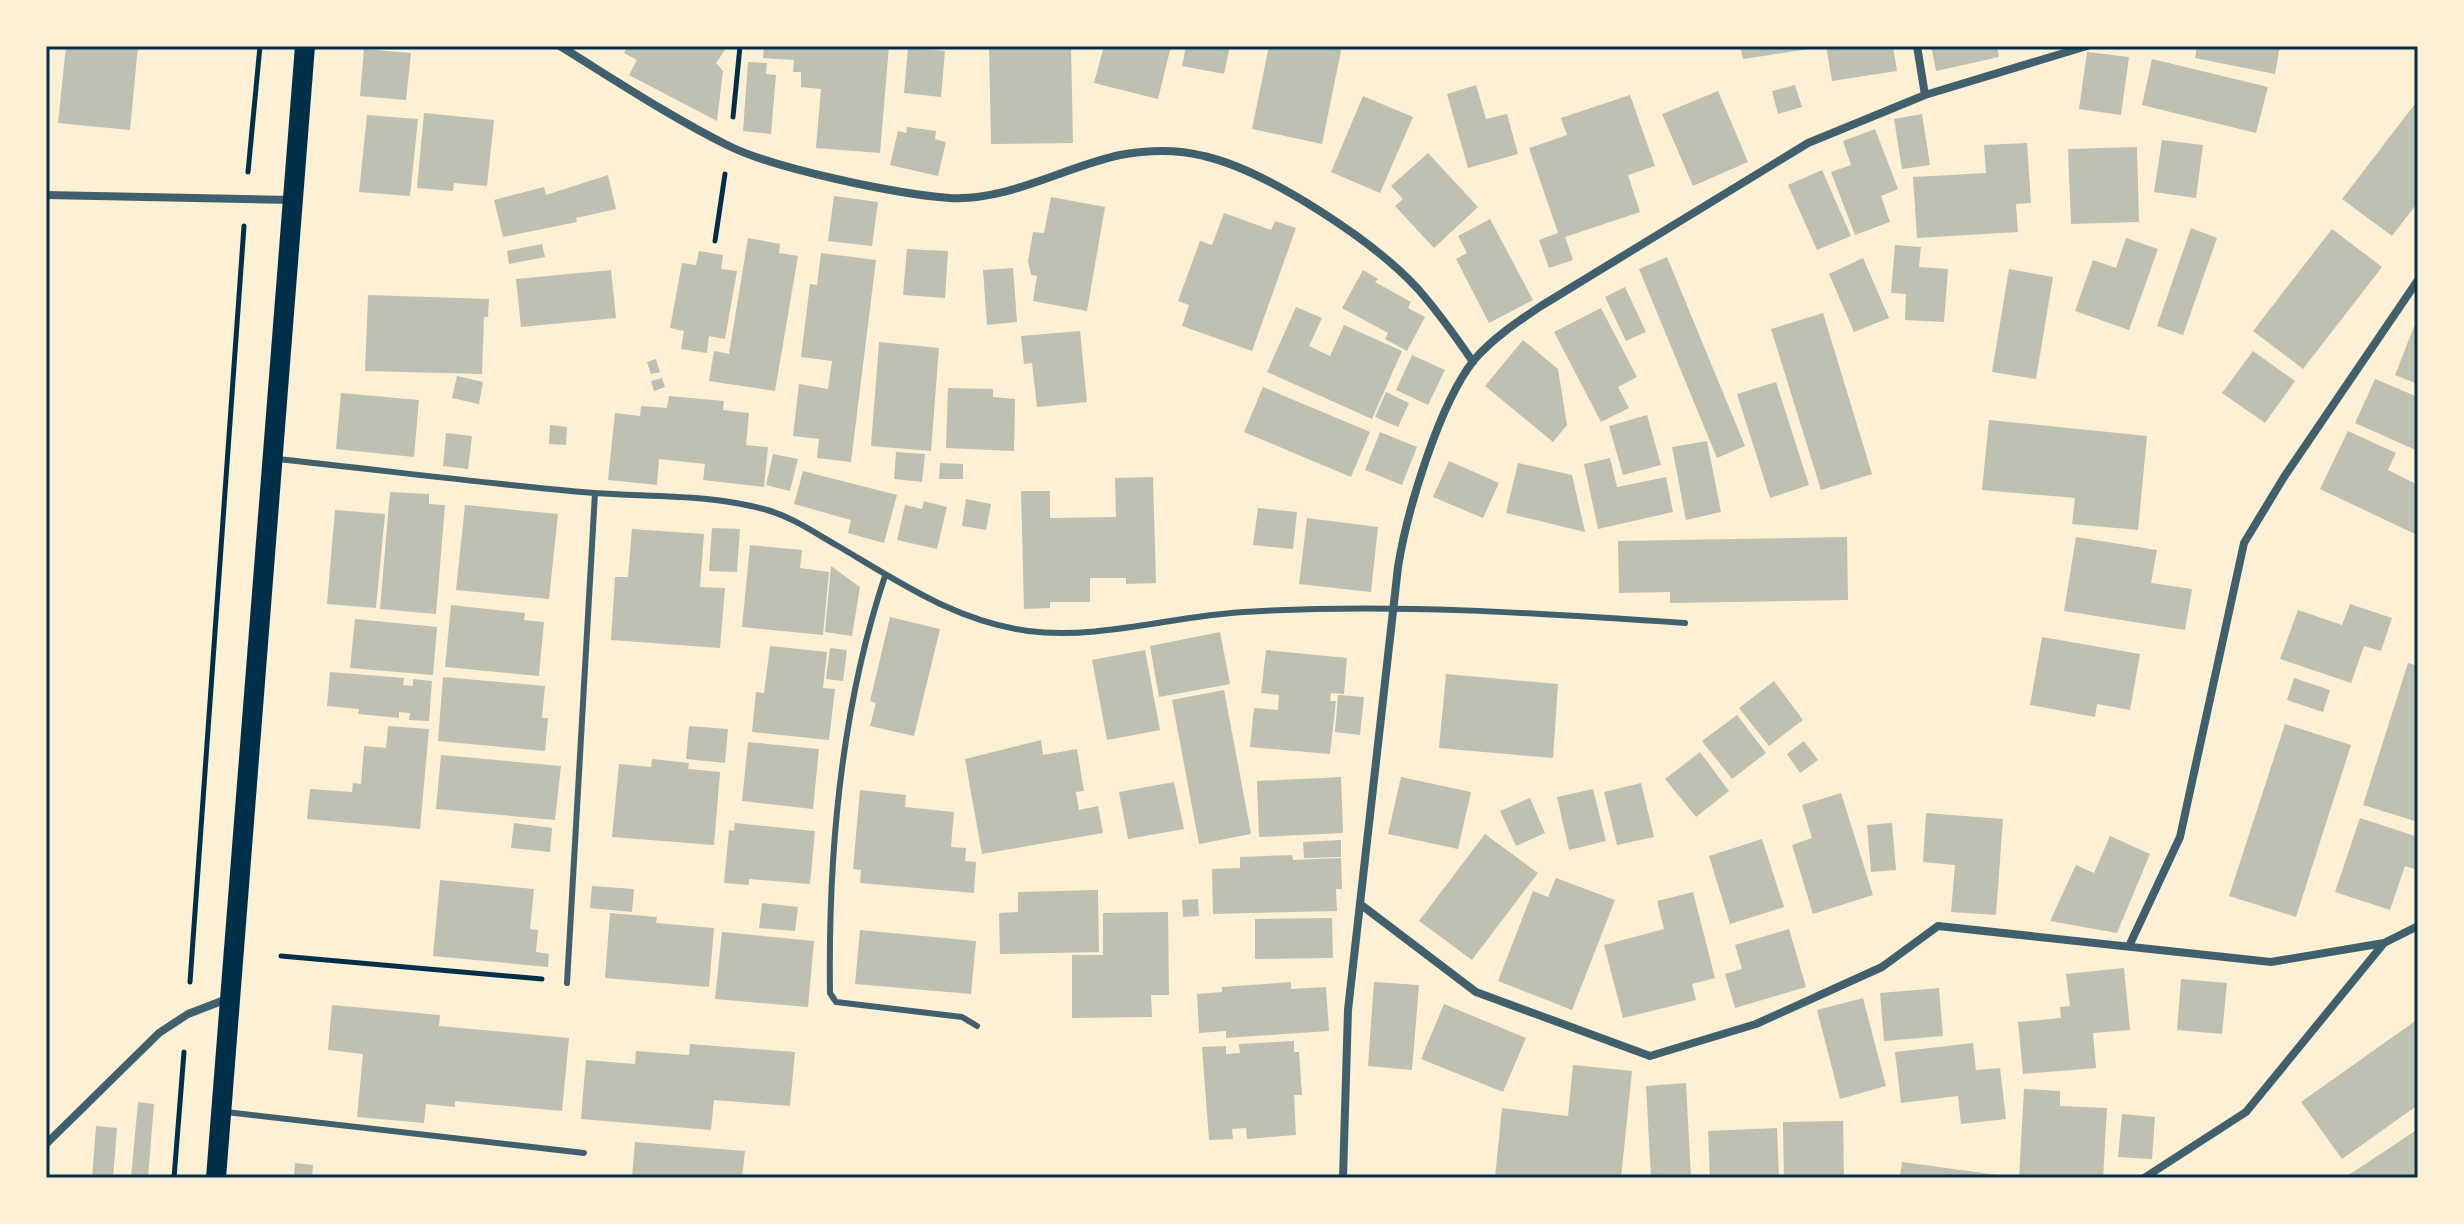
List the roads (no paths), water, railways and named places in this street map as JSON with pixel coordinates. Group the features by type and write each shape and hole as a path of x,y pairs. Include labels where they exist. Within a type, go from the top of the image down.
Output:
{"main road":[{"path":"216,1178 305,46"}],"street":[{"path":"560,46 730,146 823,174 953,198 1010,190 1121,155 1159,150 1202,155 1236,165 1341,226 1385,258 1416,288 1473,362"},
{"path":"1917,46 1925,95"},
{"path":"1343,1178 1348,1010 1402,544 1427,459 1473,362 1500,334 1553,298 1808,143 1925,95 2087,46"},
{"path":"46,195 294,200"},
{"path":"2130,944 2180,837 2244,543 2284,477 2418,280"},
{"path":"1360,904 1476,992 1650,1056 1756,1024 1882,967 1938,926 2130,944 2271,962 2384,943 2418,926"},
{"path":"2144,1178 2246,1112 2384,943"},
{"path":"46,1144 159,1033 188,1014 231,997"}],"lane":[{"path":"273,459 595,493 694,497 771,511 804,526 885,576 957,613 993,624 1048,633 1094,631 1243,612 1563,614 1685,623"},
{"path":"567,981 595,493"},
{"path":"885,576 871,618 848,725 840,789 830,993 836,1002 962,1017 977,1026"},
{"path":"222,1112 584,1153"}]}
